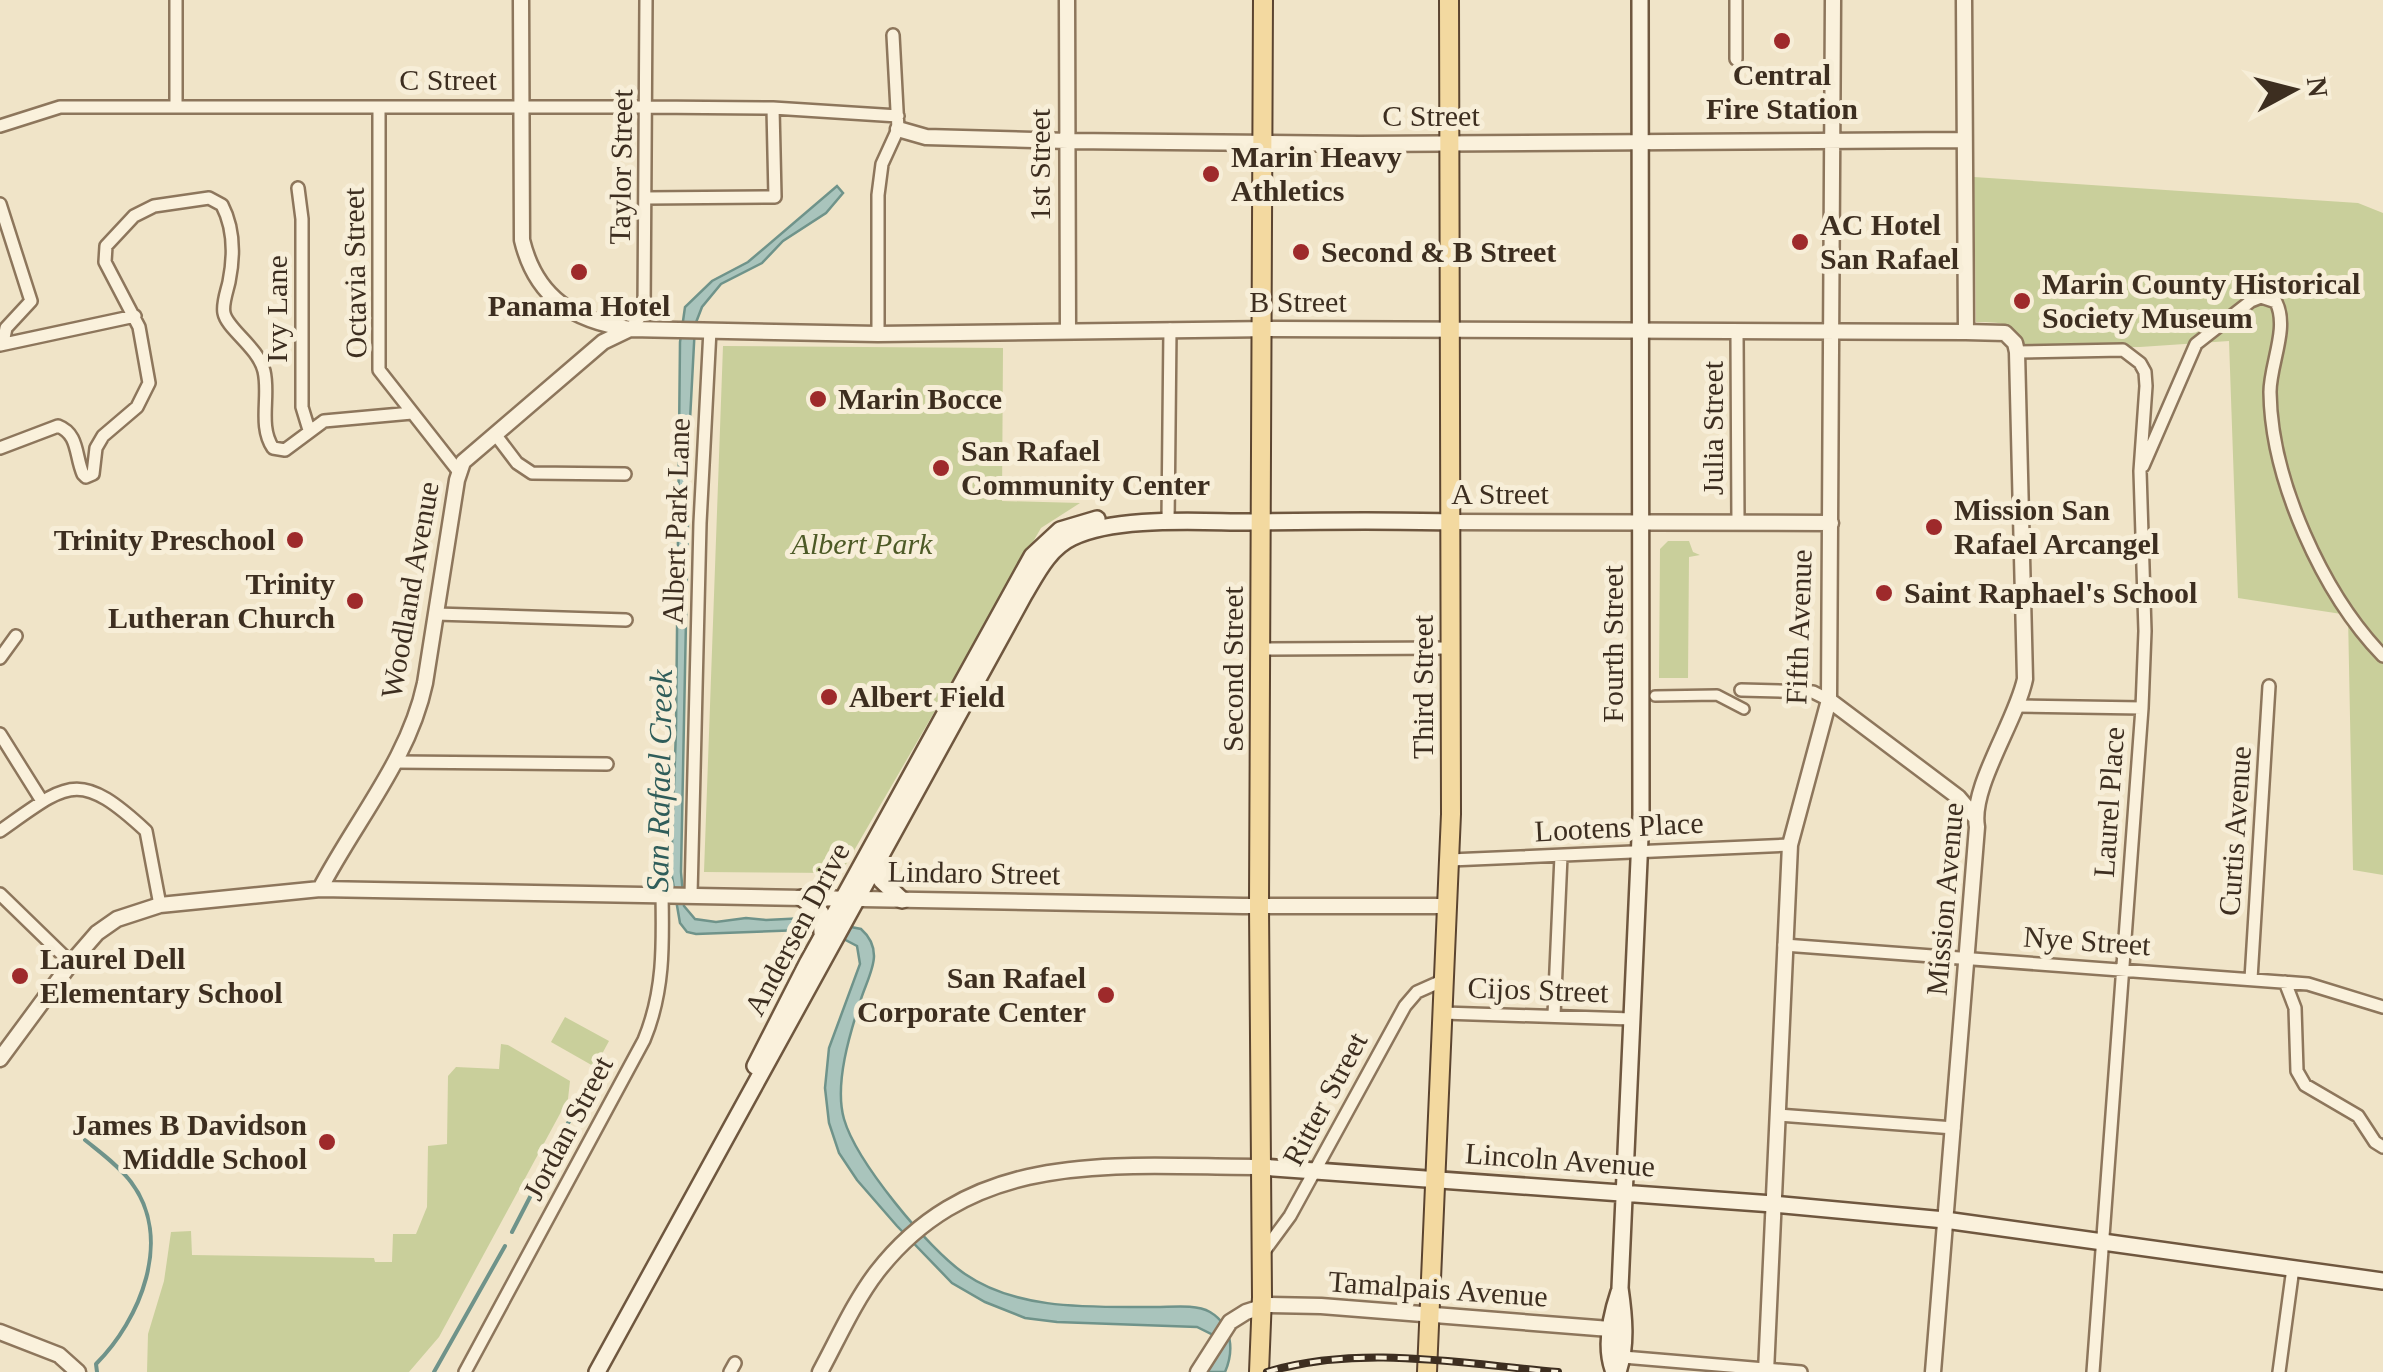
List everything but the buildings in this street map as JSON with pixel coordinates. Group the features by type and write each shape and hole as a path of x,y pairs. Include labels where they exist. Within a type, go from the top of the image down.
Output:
{"main road":[{"name":"Second Street","path":"1259,1372 1263,0"},
{"name":"Third Street","path":"1428,1372 1450,860 1449,0"},
{"name":"Fourth Street","path":"1620,1288 1610,1329 1610,1362 1618,1367 1624,1316 1620,1288 1640,851 1640,0"},
{"name":"A Street","path":"1073,530 1120,517 1168,522 1449,522"},
{"name":"Andersen Drive","path":"588,1372 816,963 822,937 880,861 1040,566 1073,530"},
{"name":"Andersen Drive","path":"852,898 1032,556 1044,542 1073,530"},
{"path":"880,861 881,880 902,900"},
{"path":"802,898 835,917"},
{"name":"Andersen Drive","path":"597,1372 816,963 835,917"},
{"name":"Lincoln Avenue","path":"1261,1167 1945,1220 2383,1281"},
{"name":"Second Street","path":"1261,1338 1272,1372"}],"street":[{"path":"176,0 176,105"},
{"name":"B Street","path":"521,0 520,212 529,267 558,302 599,325 878,334 1262,329 1966,332"},
{"name":"Taylor Street","path":"630,329 644,312 646,0"},
{"name":"1st Street","path":"1067,0 1068,330"},
{"path":"1736,0 1736,59"},
{"name":"Fifth Avenue","path":"1766,1370 1790,845 1829,700 1833,0"},
{"path":"1964,0 1966,332 2005,333 2015,343 2017,352"},
{"path":"878,334 878,196 882,164 898,122 893,35"},
{"name":"C Street","path":"0,126 60,106 647,106 773,108 898,122 926,137 1068,141 1450,144 1964,140"},
{"name":"Octavia Street","path":"379,106 379,370 459,472"},
{"path":"646,198 774,197 773,108"},
{"name":"Ivy Lane","path":"298,188 302,219 302,408 309,430"},
{"path":"0,448 58,426 72,436 80,469 86,477 93,474 96,448 103,436 146,393 147,366 135,316 105,262 106,246 134,216 154,206 209,198 226,212 232,240 223,312 264,369 269,443 273,448 285,450 309,430 338,418 412,414"},
{"path":"0,204 31,302 6,328 1,343 135,316"},
{"path":"2140,471 2196,344 2251,301 2261,297 2276,302 2280,322 2270,403 2289,498 2348,614 2383,656"},
{"name":"Woodland Avenue","path":"320,888 395,762 422,696 459,472 466,457 603,342 630,329"},
{"name":"Albert Park Lane","path":"689,895 710,330"},
{"path":"1168,522 1170,330"},
{"name":"Julia Street","path":"1737,333 1738,523"},
{"name":"Laurel Place","path":"2017,352 2123,350 2140,362 2146,386 2140,471 2145,630 2142,708 2094,1372"},
{"name":"Mission Avenue","path":"1933,1372 1976,817 1981,790 2025,679 2017,352"},
{"path":"494,434 518,463 532,473 626,474"},
{"name":"A Street","path":"1449,522 1831,523"},
{"path":"436,614 626,620"},
{"path":"0,658 16,636"},
{"path":"1261,649 1449,648"},
{"name":"Curtis Avenue","path":"2251,978 2269,686"},
{"path":"1741,690 1814,692 1829,700 1958,796 1976,817"},
{"path":"1656,696 1717,696 1744,709"},
{"path":"2017,706 2142,708"},
{"path":"0,734 42,801"},
{"path":"395,762 607,764"},
{"path":"0,831 42,801 68,788 83,788 146,831 160,905"},
{"name":"Lootens Place","path":"1450,860 1790,845"},
{"path":"1554,1015 1561,856"},
{"path":"0,1059 70,964 97,933 117,919 160,905 320,888"},
{"name":"Lindaro Street","path":"320,888 1259,906 1447,906"},
{"path":"0,894 70,964"},
{"name":"Jordan Street","path":"465,1372 644,1040 658,1001 665,894"},
{"name":"Nye Street","path":"1784,946 2251,978 2308,984 2383,1007"},
{"name":"Ritter Street","path":"1262,1254 1282,1228 1406,1006 1417,992 1444,980"},
{"path":"2285,982 2294,1008 2297,1071 2305,1085 2358,1116 2375,1142 2383,1147"},
{"name":"Cijos Street","path":"1443,1012 1632,1019"},
{"path":"1777,1115 1954,1128"},
{"name":"Lincoln Avenue","path":"820,1372 867,1286 905,1241 928,1221 984,1188 1044,1171 1089,1167 1261,1167"},
{"path":"2278,1372 2294,1268"},
{"path":"1198,1372 1230,1322 1262,1306"},
{"name":"Tamalpais Avenue","path":"1262,1306 1320,1306 1610,1329"},
{"path":"0,1332 60,1355 78,1372"},
{"path":"1618,1367 1801,1372"}],"green space":[{"path":"1974,177 2358,203 2383,213 2383,875 2353,870 2348,615 2238,598 2229,341 2024,348 2012,328 1976,322"},
{"name":"Albert Park","path":"723,346 1003,348 1002,501 1080,503 1041,528 841,873 704,872"},
{"path":"1668,541 1689,541 1693,552 1700,555 1689,557 1688,678 1659,678 1660,549"},
{"path":"565,1017 609,1041 595,1067 551,1042"},
{"path":"501,1044 570,1081 568,1099 439,1337 409,1372 147,1372 148,1334 164,1281 171,1232 191,1231 192,1255 374,1258 375,1262 392,1262 393,1234 416,1234 427,1207 428,1146 447,1144 448,1076 456,1067 499,1069"}],"water":[{"path":"837,186 843,193 826,213 783,241 762,263 721,284 702,307 695,325 681,872 684,906 695,919 716,922 806,918 861,929 872,944 874,961 848,1043 841,1105 851,1137 895,1203 950,1262 985,1286 1007,1294 1054,1304 1188,1307 1210,1312 1223,1324 1230,1339 1225,1372 1205,1372 1218,1349 1213,1335 1197,1327 1025,1318 952,1283 857,1180 839,1153 829,1123 825,1088 829,1048 860,964 857,946 830,932 696,934 687,932 680,923 671,871 680,342 685,307 712,281 748,262"}],"waterway":[{"path":"512,1232 581,1098"},
{"path":"85,1140 131,1182 144,1204 150,1228 146,1278 138,1302 112,1346 96,1364 97,1372"},
{"path":"434,1372 505,1246"}],"railway":[{"path":"1267,1372 1339,1359 1375,1358 1558,1372"}],"place":[{"name":"Central Fire Station","path":"1782,41"},
{"name":"Marin Heavy Athletics","path":"1211,174"},
{"name":"AC Hotel San Rafael","path":"1800,242"},
{"name":"Second & B Street","path":"1301,252"},
{"name":"Panama Hotel","path":"579,272"},
{"name":"Marin County Historical Society Museum","path":"2022,301"},
{"name":"Marin Bocce","path":"818,399"},
{"name":"San Rafael Community Center","path":"941,468"},
{"name":"Mission San Rafael Arcangel","path":"1934,527"},
{"name":"Trinity Preschool","path":"295,540"},
{"name":"Saint Raphael's School","path":"1884,593"},
{"name":"Trinity Lutheran Church","path":"355,601"},
{"name":"Albert Field","path":"829,697"},
{"name":"Laurel Dell Elementary School","path":"20,976"},
{"name":"San Rafael Corporate Center","path":"1106,995"},
{"name":"James B Davidson Middle School","path":"327,1142"}],"water label":[{"name":"San Rafael Creek","path":"659,781"}]}
